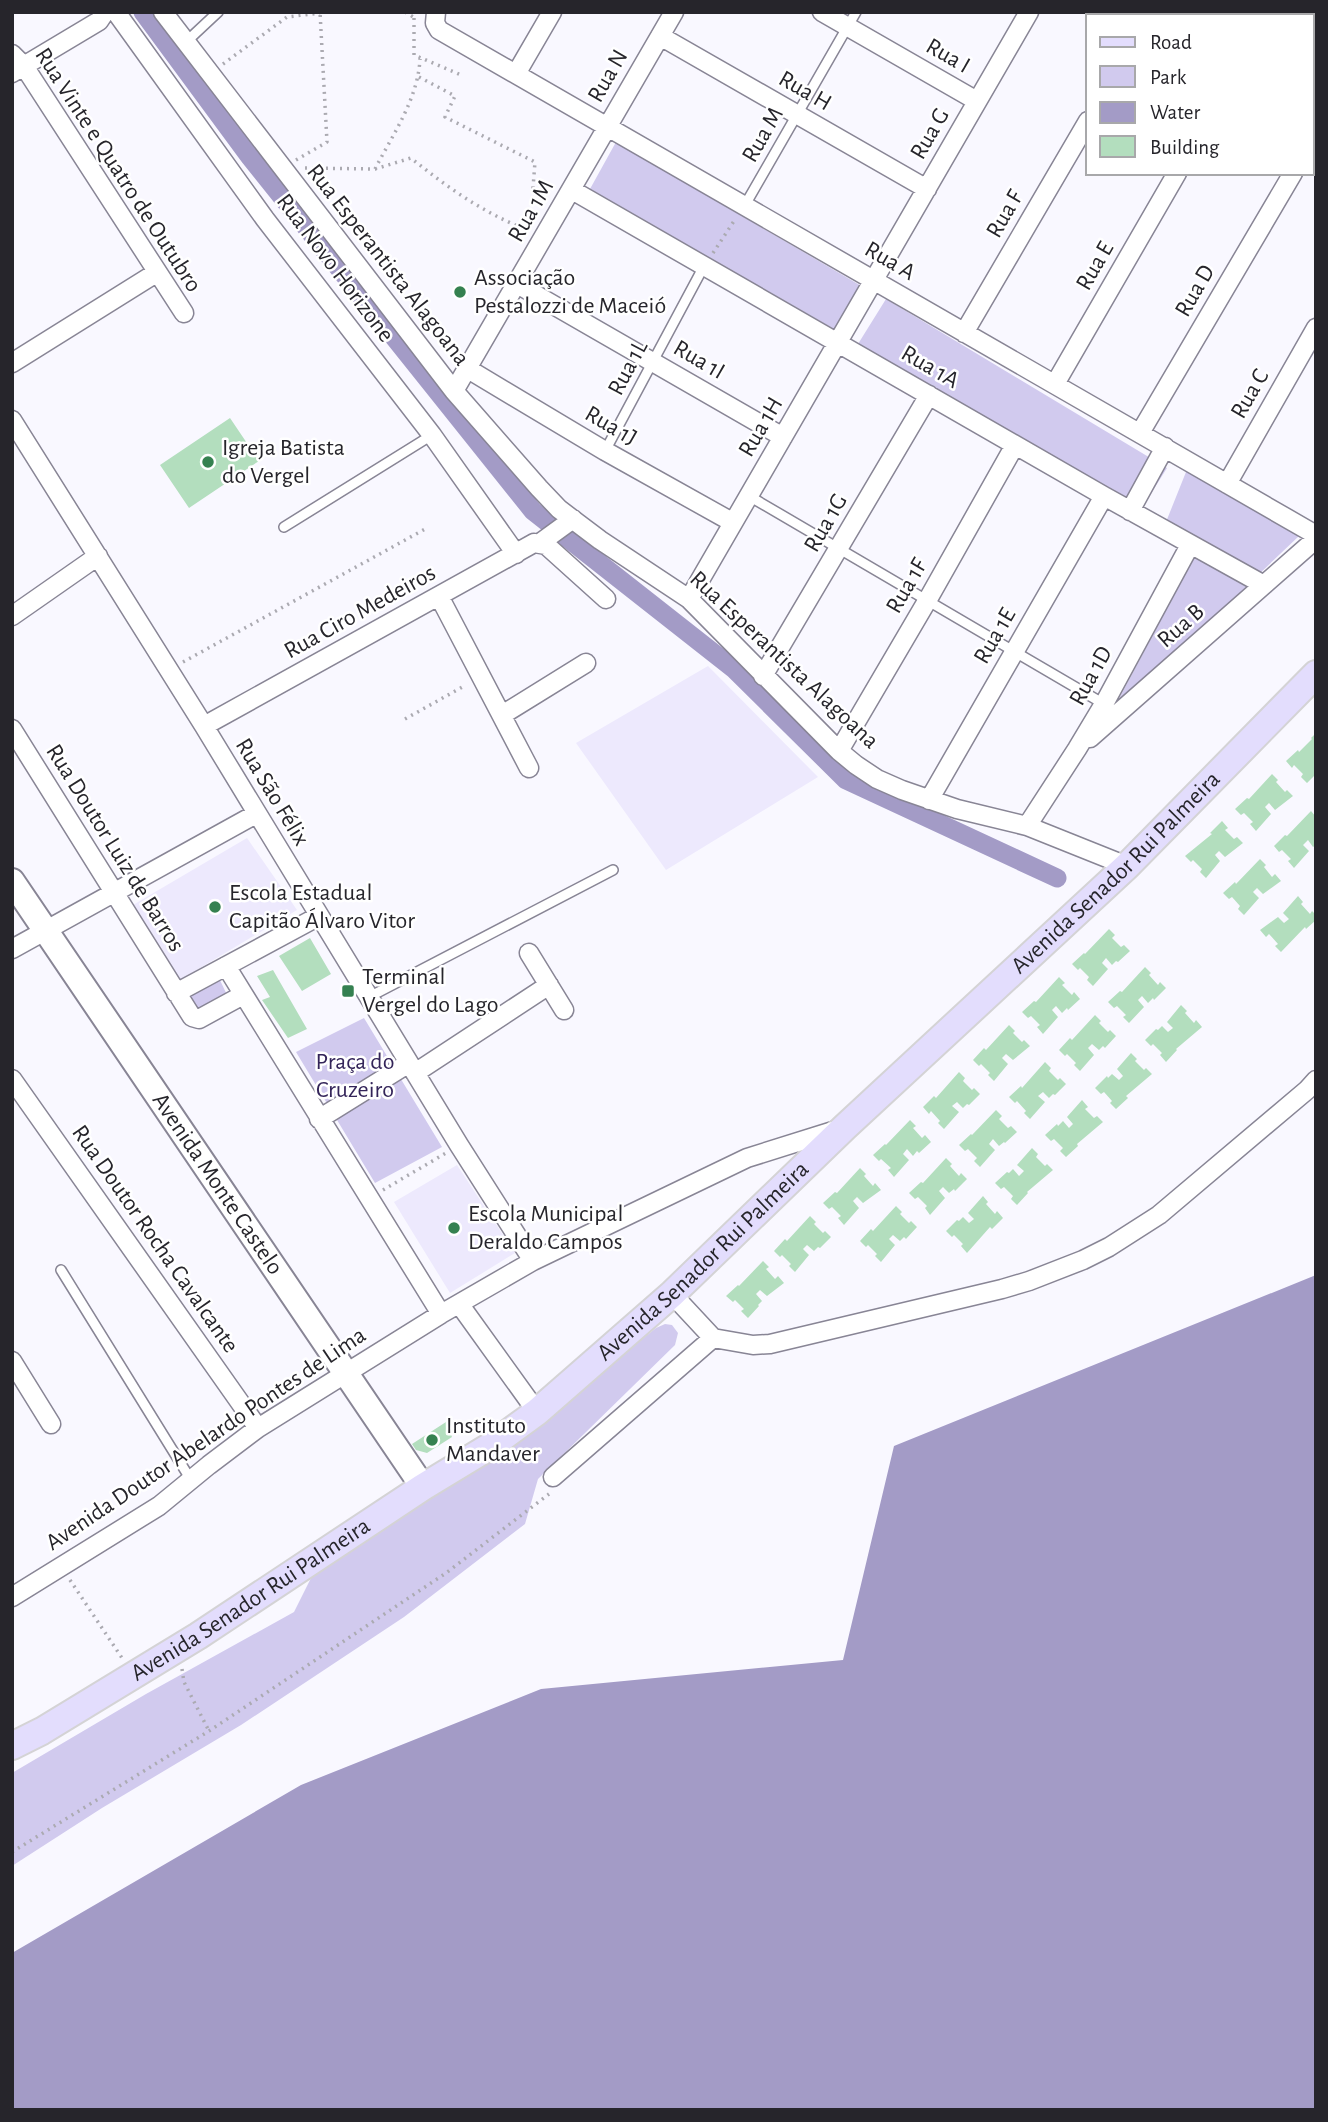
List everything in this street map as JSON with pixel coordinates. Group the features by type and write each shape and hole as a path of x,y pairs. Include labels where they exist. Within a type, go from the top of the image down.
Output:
{"main road":[{"name":"Avenida Senador Rui Palmeira","path":"12,1746 198,1636 423,1487 489,1447 537,1412 672,1294 845,1127 1127,866 1316,674"}],"street":[{"path":"16,64 99,21 105,12"},
{"name":"Rua Novo Horizone","path":"116,12 265,219 432,435 516,554"},
{"name":"Rua Esperantista Alagoana","path":"163,12 454,391 559,509 554,534 600,540 689,598 839,751 877,779 929,800 1027,826 1127,866"},
{"path":"516,74 552,12"},
{"name":"Rua N","path":"607,127 674,12"},
{"name":"Rua I","path":"822,12 852,20 977,101"},
{"name":"Rua G","path":"875,281 1026,13"},
{"name":"Rua A","path":"437,21 516,74 1165,447 1316,537"},
{"name":"Rua H","path":"660,36 927,188"},
{"name":"Rua Vinte e Quatro de Outubro","path":"16,64 184,313"},
{"name":"Rua F","path":"964,333 1086,124"},
{"name":"Rua 1M","path":"454,391 607,127"},
{"name":"Rua E","path":"1055,384 1176,175"},
{"name":"Rua D","path":"1140,433 1292,175"},
{"name":"Rua 1A","path":"568,197 704,266 1264,585"},
{"path":"12,363 156,272"},
{"name":"Rua 1H","path":"689,598 875,281"},
{"name":"Rua 1I","path":"517,284 783,437"},
{"name":"Rua C","path":"1227,484 1316,328"},
{"name":"Rua 1J","path":"468,369 605,451 732,522"},
{"name":"Rua 1G","path":"764,676 929,395"},
{"name":"Rua São Félix","path":"12,420 533,1261"},
{"name":"Rua 1F","path":"839,751 928,601 1015,445"},
{"path":"1130,511 1165,447"},
{"name":"Rua 1E","path":"929,800 1104,496"},
{"path":"554,534 606,599"},
{"name":"Rua Ciro Medeiros","path":"204,726 554,534"},
{"name":"Rua B","path":"1077,749 1316,537"},
{"name":"Rua 1D","path":"1027,826 1104,704 1190,545"},
{"path":"12,616 98,556"},
{"path":"439,596 529,768"},
{"path":"502,715 586,663"},
{"name":"Rua Doutor Luiz de Barros","path":"12,729 195,1020 243,995"},
{"path":"12,948 256,814"},
{"name":"Avenida Monte Castelo","path":"12,881 423,1487"},
{"name":"Rua Doutor Luiz de Barros","path":"176,993 319,916"},
{"path":"529,953 564,1010"},
{"path":"226,966 441,1314"},
{"path":"319,1119 412,1068 549,985"},
{"name":"Rua Doutor Rocha Cavalcante","path":"12,1079 258,1428"},
{"path":"672,1294 713,1338 753,1345 769,1344 1029,1281 1083,1260 1126,1237 1159,1215 1316,1080"},
{"name":"Avenida Doutor Abelardo Pontes de Lima","path":"12,1597 159,1506 258,1428 441,1314 533,1261 747,1158 845,1127"},
{"path":"460,1305 537,1412"},
{"path":"551,1485 713,1338"},
{"path":"12,1362 51,1424"}],"lane":[{"path":"187,41 218,12"},
{"name":"Rua M","path":"745,205 852,20"},
{"name":"Rua 1L","path":"605,451 704,266"},
{"path":"284,527 432,435"},
{"path":"749,496 1104,704"},
{"path":"369,997 613,870"},
{"path":"61,1270 191,1480"}],"path":[{"path":"210,73 288,17 320,13 327,142 282,167"},
{"path":"414,18 414,55 461,75"},
{"path":"375,169 408,106 419,77 420,59"},
{"path":"419,77 455,96 444,117 535,162 533,188 568,197"},
{"path":"282,167 375,169 411,158 449,189 502,221 545,236"},
{"path":"704,266 745,205"},
{"path":"182,662 427,528"},
{"path":"405,719 480,677"},
{"path":"368,1198 459,1144"},
{"path":"12,1852 209,1731 446,1573 551,1485"},
{"path":"62,1566 133,1675"},
{"path":"198,1636 182,1669 184,1682 209,1731"}],"shaded area":[{"path":"708,666 818,777 666,870 576,743"},
{"name":"Escola Estadual Capitão Álvaro Vitor","path":"247,838 297,910 180,980 133,905"},
{"name":"Escola Municipal Deraldo Campos","path":"457,1165 515,1253 450,1293 394,1202"}],"green space":[{"path":"616,142 863,287 839,332 590,189"},
{"path":"886,299 1167,468 1142,508 858,344"},
{"path":"1188,467 1299,536 1257,576 1166,522"},
{"path":"1195,556 1253,591 1115,706"},
{"path":"219,978 228,997 197,1016 186,994"},
{"name":"Praça do Cruzeiro","path":"364,1018 442,1147 375,1183 296,1052"},
{"path":"665,1324 672,1325 678,1333 675,1345 538,1479 525,1524 404,1617 241,1725 102,1808 12,1866 12,1773 146,1694 294,1612 313,1574 493,1459 656,1328"}],"water":[{"path":"1316,1275 1316,2110 12,2110 12,1953 301,1785 541,1689 843,1660 894,1446"}],"building":[{"path":"230,418 259,461 189,508 160,465"},
{"path":"1316,733 1316,774 1307,783 1301,777 1303,774 1286,761 1298,750 1299,752"},
{"path":"1272,774 1285,792 1287,790 1293,796 1275,810 1269,803 1265,807 1271,814 1256,831 1250,824 1253,822 1235,809 1249,799"},
{"path":"1311,811 1316,817 1316,845 1313,847 1308,840 1303,845 1309,851 1294,868 1288,861 1291,859 1274,846"},
{"path":"1222,821 1228,828 1225,830 1243,843 1225,857 1219,851 1215,855 1220,861 1206,878 1200,872 1202,869 1185,856 1212,834 1210,833"},
{"path":"1260,859 1272,877 1275,874 1281,881 1263,894 1257,888 1253,892 1259,898 1244,915 1232,897 1229,899 1223,893 1235,882 1236,884"},
{"path":"1298,896 1310,914 1312,911 1316,915 1316,920 1306,929 1305,927 1281,952 1269,934 1266,937 1260,930 1278,917 1284,923 1289,919 1283,913"},
{"path":"1109,929 1115,935 1112,938 1130,951 1112,965 1106,958 1102,963 1108,969 1093,986 1087,980 1089,977 1072,964"},
{"path":"310,938 331,974 302,991 279,956"},
{"path":"1145,967 1158,985 1160,982 1166,988 1148,1003 1142,996 1138,1000 1144,1007 1129,1023 1123,1017 1126,1015 1117,1006 1114,1008 1108,1002 1122,992"},
{"path":"273,970 307,1029 288,1038 262,1000 270,997 257,976"},
{"path":"1059,977 1065,983 1062,985 1080,999 1062,1013 1056,1006 1052,1010 1058,1017 1043,1034 1037,1027 1040,1025 1022,1012 1036,1002"},
{"path":"1181,1005 1194,1023 1196,1020 1202,1027 1176,1049 1166,1062 1160,1055 1162,1053 1145,1040 1162,1026 1168,1032 1173,1028 1167,1022"},
{"path":"1095,1015 1108,1032 1110,1030 1116,1036 1105,1048 1103,1046 1099,1050 1092,1044 1088,1048 1094,1055 1080,1071 1067,1054 1065,1056 1059,1050"},
{"path":"1009,1025 1022,1042 1024,1040 1030,1046 1013,1060 1006,1054 1002,1058 1008,1064 994,1081 981,1064 979,1066 973,1060"},
{"path":"1131,1053 1144,1070 1146,1068 1152,1074 1126,1096 1128,1098 1116,1109 1104,1092 1101,1094 1095,1088 1112,1074 1119,1080 1123,1076 1117,1069"},
{"path":"1045,1062 1051,1068 1049,1071 1066,1084 1049,1098 1043,1092 1038,1096 1045,1102 1030,1119 1017,1101 1015,1103 1009,1097 1021,1086 1022,1088"},
{"path":"959,1072 965,1078 963,1081 980,1094 963,1108 957,1102 952,1106 959,1112 944,1129 931,1111 929,1114 923,1107 934,1096 936,1098"},
{"path":"1082,1100 1088,1107 1085,1109 1103,1122 1066,1157 1060,1151 1063,1148 1045,1135 1063,1121 1069,1128 1073,1124 1067,1117"},
{"path":"996,1110 1002,1116 999,1119 1017,1132 999,1146 993,1139 989,1144 995,1150 980,1167 974,1161 977,1158 959,1145"},
{"path":"910,1120 922,1138 925,1135 931,1142 913,1156 907,1149 903,1154 909,1160 894,1177 888,1170 891,1168 873,1155"},
{"path":"1032,1148 1038,1154 1036,1157 1053,1170 1027,1192 1017,1205 1004,1187 1001,1189 995,1183 1013,1169 1019,1176 1024,1171 1017,1165"},
{"path":"946,1158 959,1176 961,1173 967,1179 955,1191 954,1189 949,1193 943,1187 939,1191 945,1198 930,1215 925,1208 927,1206 909,1193 923,1183"},
{"path":"860,1168 873,1186 875,1183 881,1190 863,1203 857,1197 853,1201 859,1208 844,1225 838,1218 841,1216 823,1203 837,1193"},
{"path":"983,1196 995,1214 997,1211 1003,1218 992,1229 990,1227 967,1253 961,1246 963,1244 946,1231 963,1217 969,1223 974,1219 968,1213"},
{"path":"896,1206 909,1223 911,1221 917,1227 906,1239 904,1237 900,1241 893,1235 889,1239 895,1245 881,1262 868,1245 866,1247 860,1241"},
{"path":"810,1216 823,1233 825,1231 831,1237 814,1251 807,1245 803,1249 809,1255 795,1272 782,1255 780,1257 774,1251"},
{"path":"763,1261 775,1279 778,1276 784,1283 767,1296 760,1290 756,1294 762,1301 748,1318 735,1300 733,1302 726,1296"},
{"name":"Instituto Mandaver","path":"446,1422 452,1437 427,1453 416,1450 412,1444"}],"waterway":[{"path":"143,12 250,157 533,511 734,669 846,780 1057,878"}],"place":[{"name":"Associação Pestalozzi de Maceió","path":"460,292"},
{"name":"Igreja Batista do Vergel","path":"208,462"},
{"name":"Escola Estadual Capitão Álvaro Vitor","path":"215,907"},
{"name":"Terminal Vergel do Lago","path":"348,991"},
{"name":"Escola Municipal Deraldo Campos","path":"454,1228"},
{"name":"Instituto Mandaver","path":"432,1440"}]}
